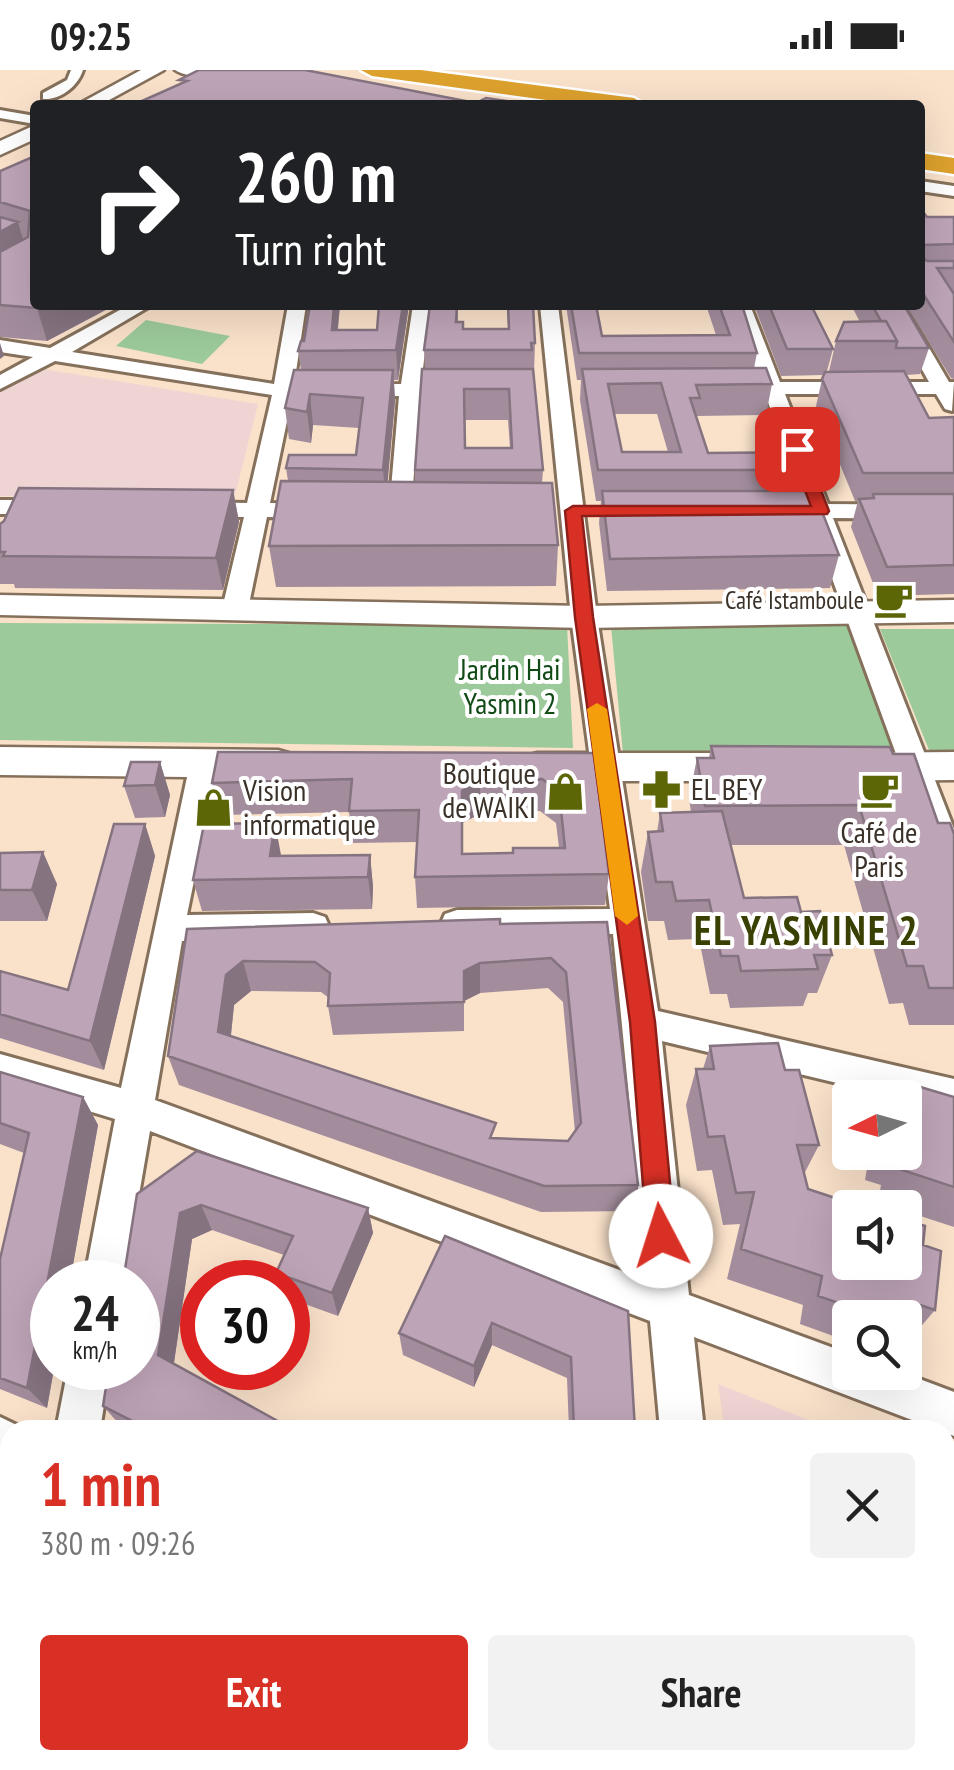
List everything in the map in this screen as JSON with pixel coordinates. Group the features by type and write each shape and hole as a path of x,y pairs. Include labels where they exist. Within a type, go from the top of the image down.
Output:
{"highway":[{"path":"418,70 617,100"},
{"path":"358,75 605,100"},
{"path":"358,75 492,100"},
{"path":"358,75 534,100"},
{"path":"925,147 954,151"},
{"path":"925,161 954,166"}],"street":[{"path":"48,96 72,82 78,70"},
{"path":"96,100 155,70"},
{"path":"187,79 243,74"},
{"path":"0,114 30,119"},
{"path":"0,149 30,134"},
{"path":"925,189 954,192"},
{"path":"0,383 134,310"},
{"path":"235,610 283,391 295,310"},
{"path":"401,512 410,391 421,310"},
{"path":"549,310 584,617 642,1022 681,1420"},
{"path":"743,310 954,869"},
{"path":"897,310 948,388 954,408"},
{"path":"0,346 283,391 485,390"},
{"path":"714,388 948,388"},
{"path":"7,536 10,506 79,508"},
{"path":"177,509 346,512"},
{"path":"764,511 954,512"},
{"path":"0,605 584,617 954,611"},
{"path":"0,761 318,764"},
{"path":"108,1260 168,928 204,763"},
{"path":"490,766 954,766"},
{"path":"427,924 627,921"},
{"path":"168,928 348,925"},
{"path":"642,1022 954,1095"},
{"path":"0,1069 134,1108 954,1414"},
{"path":"80,1420 85,1390"}],"shaded area":[{"path":"37,368 258,404 234,499 0,496 0,389"},
{"path":"718,1384 808,1420 723,1420"}],"green space":[{"path":"146,320 230,336 202,364 116,346"},
{"name":"Jardin Hai Yasmin 2","path":"846,618 895,754 623,754 611,626"},
{"name":"Jardin Hai Yasmin 2","path":"0,623 567,625 573,748 0,740"},
{"path":"880,629 954,629 954,755 931,755"}],"building":[{"path":"199,70 305,70 460,100 144,100 187,81 179,80"},
{"path":"30,158 30,211 0,202 0,171"},
{"path":"30,211 30,307 0,305 0,252 28,237"},
{"path":"925,214 954,217 954,244 925,245"},
{"path":"0,217 18,222 0,232"},
{"path":"925,260 954,261 954,268 937,268 954,294 954,342 925,297"},
{"path":"309,310 334,310 332,330 377,330 379,310 402,310 396,350 298,351 304,341"},
{"path":"429,310 457,310 456,322 463,322 463,329 509,329 508,310 533,310 532,350 424,350"},
{"path":"572,310 597,310 602,336 730,335 721,310 744,310 757,353 579,353"},
{"path":"771,310 814,310 833,349 787,349"},
{"path":"875,310 907,310 929,348 896,348 897,341 886,321 881,321"},
{"path":"886,321 897,341 836,341 844,322"},
{"path":"766,368 772,384 696,385 700,398 690,398 708,453 798,452 805,470 598,470 582,369","holes":["661,383 681,452 622,452 608,384"]},
{"path":"422,369 533,369 543,470 415,470","holes":["464,389 509,389 512,448 465,448"]},
{"path":"294,370 393,370 383,470 286,468 289,455 356,455 363,398 310,394 307,412 285,408"},
{"path":"904,371 929,418 954,417 954,473 863,473 822,379 825,372"},
{"path":"281,481 552,483 558,545 269,546"},
{"path":"19,488 233,490 216,558 3,556 0,524"},
{"path":"602,491 814,491 839,555 610,559"},
{"path":"873,494 954,494 954,565 887,567 859,499 874,498"},
{"path":"711,746 890,747 893,754 914,754 938,823 950,823 954,834 954,988 929,988 923,966 907,966 859,805 705,806 697,758 714,758"},
{"path":"218,752 594,753 609,874 415,877 419,810 349,811 352,779 212,783","holes":["542,779 559,791 565,848 513,848 513,853 462,854 462,791 480,781"]},
{"path":"131,762 160,762 155,785 124,786"},
{"path":"722,811 744,898 797,897 801,912 820,911 832,955 814,955 818,969 741,971 738,956 721,956 709,900 676,901 672,882 656,882 648,832 663,831 660,813"},
{"path":"275,823 270,856 370,855 368,877 193,880 204,824"},
{"path":"114,824 145,824 90,1041 0,1014 0,971 68,990"},
{"path":"43,852 32,890 0,890 0,853"},
{"path":"500,919 500,924 607,922 638,1185 544,1186 168,1056 187,929","holes":["551,958 566,972 581,1123 568,1141 490,1138 496,1123 218,1032 226,975 243,961 315,962 330,973 328,1006 464,1002 464,971 480,963"]},
{"path":"778,1043 785,1070 799,1070 819,1145 797,1145 808,1189 832,1197 832,1280 922,1280 922,1225 923,1245 941,1251 935,1310 922,1306 922,1300 832,1301 818,1296 822,1276 741,1249 754,1192 736,1193 724,1136 708,1137 696,1069 714,1069 710,1046"},
{"path":"0,1072 83,1097 52,1260 30,1260 27,1388 0,1378 0,1259 29,1133 0,1123"},
{"path":"922,1087 954,1097 954,1187 902,1170 922,1170"},
{"path":"197,1151 368,1208 332,1293 310,1285 310,1260 282,1260 293,1236 201,1205 180,1213 160,1342 160,1260 126,1260 137,1194"},
{"path":"445,1236 628,1311 634,1420 574,1420 571,1357 492,1323 474,1366 399,1333"},
{"path":"160,1356 180,1367 180,1390 221,1390 276,1420 130,1420 103,1406 106,1390 160,1390"}],"slow traffic":[{"path":"597,709 627,916"}],"place":[{"name":"Café Istamboule","path":"894,600"},
{"name":"Café de Paris","path":"879,789"},
{"name":"EL BEY","path":"661,790"},
{"name":"Boutique de WAIKI","path":"566,791"},
{"name":"Vision informatique","path":"213,808"}],"district":[{"name":"EL YASMINE 2","path":"807,931"}],"route":[{"path":"661,1236 642,1022 584,617 573,511 821,511 797,449"}]}
